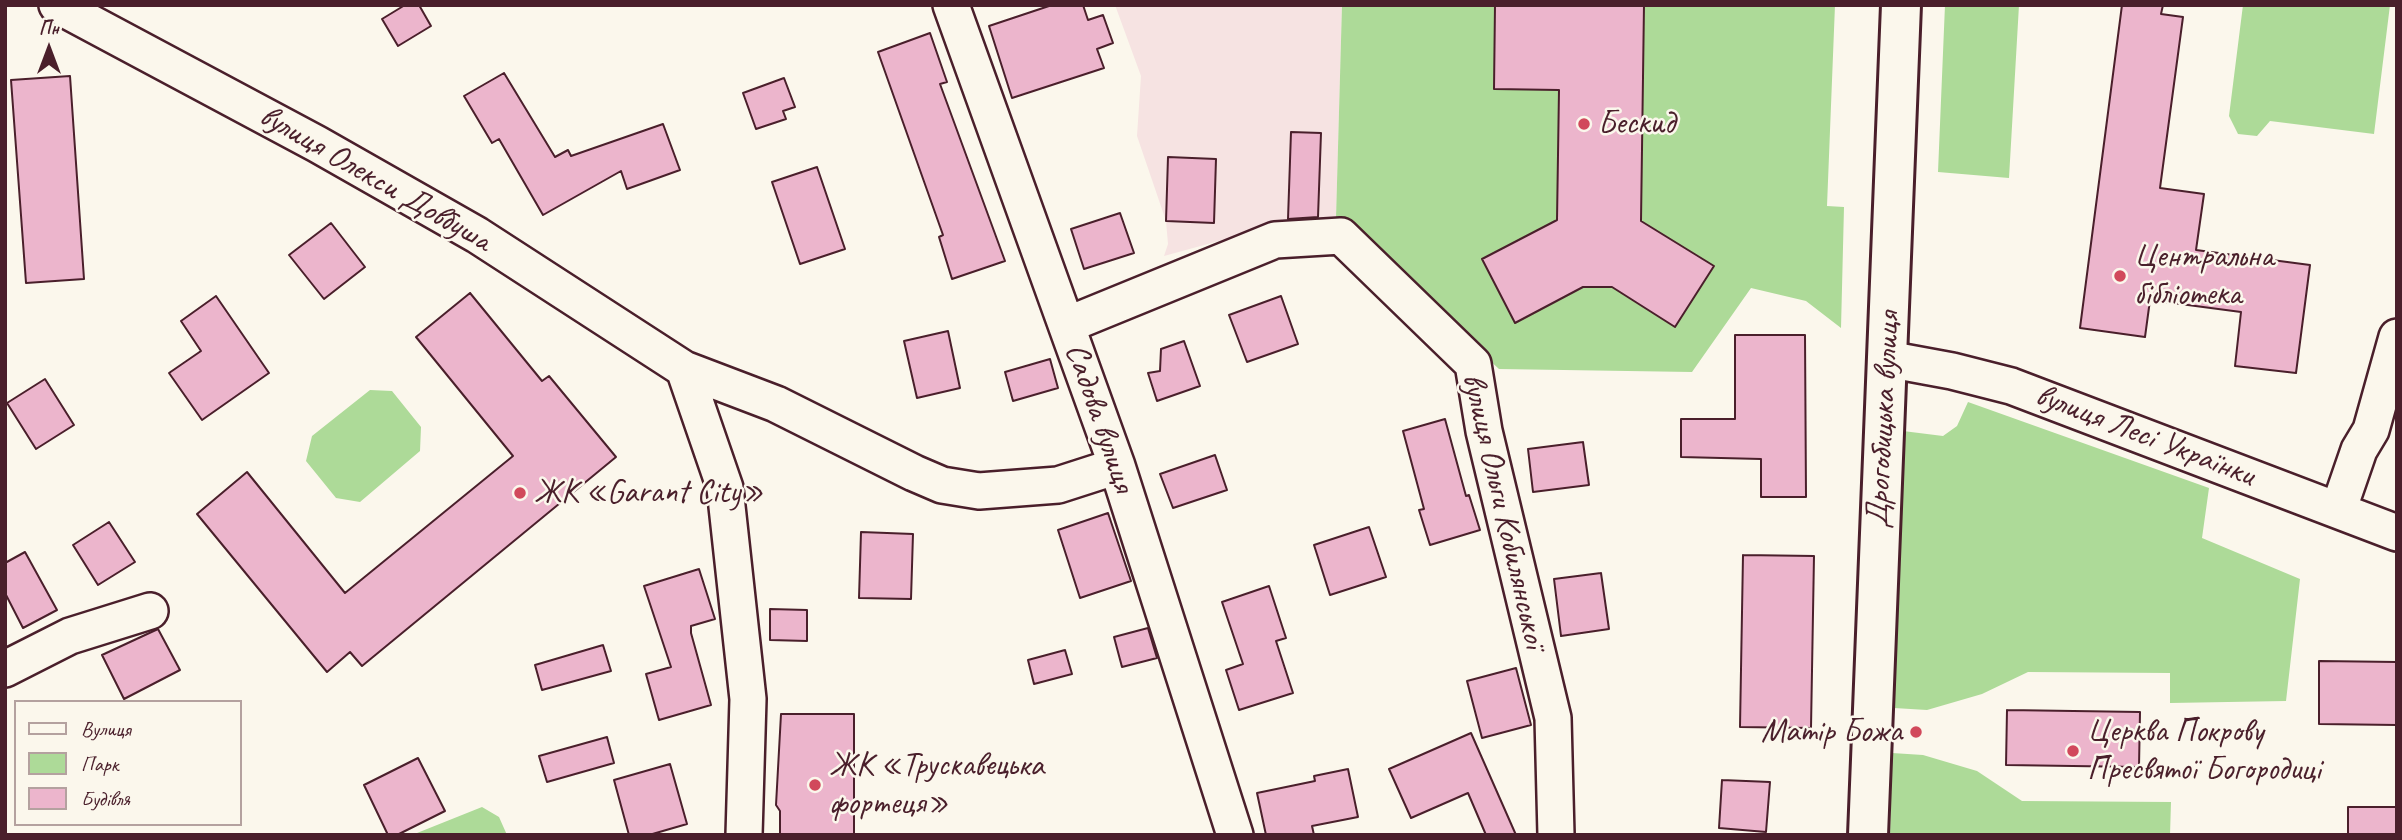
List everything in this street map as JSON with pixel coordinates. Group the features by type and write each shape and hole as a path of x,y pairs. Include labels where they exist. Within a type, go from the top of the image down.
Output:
{"street":[{"name":"вулиця Олекси Довбуша","path":"57,5 317,144 477,235 684,369 776,404 942,485 979,491 1058,485 1117,466"},
{"name":"Садова вулиця","path":"951,5 1117,466 1235,835"},
{"name":"Дрогобицька вулиця","path":"1868,835 1901,5"},
{"name":"вулиця Ольги Кобилянської","path":"1067,325 1275,240 1341,236 1472,365 1484,431 1553,718 1556,835"},
{"path":"2339,508 2359,450 2371,430 2397,337"},
{"name":"вулиця Лесі Українки","path":"1887,359 1952,370 2011,386 2339,508 2397,533"},
{"path":"684,369 725,488 748,699 744,835"},
{"path":"5,669 70,636 150,611"}],"shaded area":[{"path":"1115,5 1342,5 1336,218 1318,223 1288,222 1164,256 1168,244 1166,221 1137,136 1141,76"}],"green space":[{"name":"Бескид","path":"1342,5 1835,5 1827,206 1844,207 1841,328 1806,301 1751,288 1692,372 1499,369 1336,218"},
{"path":"1945,5 2019,5 2009,178 1938,172"},
{"path":"2243,5 2390,5 2374,134 2270,121 2257,136 2238,134 2229,116"},
{"path":"370,390 392,391 421,427 420,451 360,502 336,498 306,461 312,436"},
{"path":"1968,402 2209,488 2202,538 2300,579 2286,701 2170,703 2170,673 2028,672 1982,694 1927,710 1894,708 1903,431 1943,436 1957,426"},
{"path":"1892,753 1923,755 1977,771 2022,801 2171,802 2170,835 1890,835"},
{"path":"482,807 499,817 507,835 412,835"}],"building":[{"path":"405,5 419,5 431,26 398,46 382,19"},
{"path":"1052,5 1083,5 1088,20 1103,15 1113,43 1097,49 1104,68 1012,98 989,26"},
{"path":"1495,5 1644,5 1641,221 1714,266 1675,327 1612,287 1583,287 1515,323 1482,259 1557,220 1559,90 1494,89"},
{"path":"2122,5 2163,5 2161,14 2183,17 2160,188 2204,194 2196,250 2310,265 2296,373 2235,366 2241,312 2150,300 2145,337 2080,328"},
{"path":"930,33 947,82 940,84 1005,261 952,279 939,237 943,235 878,52"},
{"path":"504,73 555,157 568,150 571,156 663,124 680,170 627,189 621,171 543,215 499,139 492,143 464,96"},
{"path":"70,76 84,279 26,283 11,80"},
{"path":"784,78 795,107 783,111 786,119 756,129 743,93"},
{"path":"1291,132 1321,133 1318,217 1288,219"},
{"path":"1168,157 1216,159 1214,223 1166,221"},
{"path":"817,167 845,249 800,264 772,182"},
{"path":"1120,213 1134,253 1084,269 1071,229"},
{"path":"331,223 365,267 324,299 289,255"},
{"name":"ЖК «Garant City»","path":"470,293 542,381 549,376 616,457 362,666 350,652 327,672 197,514 247,472 345,593 513,456 416,337"},
{"path":"216,296 269,373 202,420 169,373 201,351 181,321"},
{"path":"1281,296 1298,344 1247,362 1229,315"},
{"path":"948,331 960,388 917,398 904,341"},
{"path":"1735,335 1805,335 1806,497 1761,497 1761,459 1681,457 1681,419 1735,419"},
{"path":"1184,341 1200,386 1157,401 1148,373 1160,371 1161,349"},
{"path":"1050,359 1058,388 1013,401 1005,372"},
{"path":"45,379 74,425 36,449 7,403"},
{"path":"1445,419 1466,496 1469,495 1480,530 1430,545 1419,510 1424,509 1403,431"},
{"path":"1583,442 1589,485 1533,492 1528,449"},
{"path":"1215,455 1227,490 1173,508 1160,474"},
{"path":"1108,513 1131,581 1080,598 1058,530"},
{"path":"109,522 135,562 98,585 73,545"},
{"path":"1369,527 1386,577 1330,595 1314,545"},
{"path":"861,532 913,534 911,599 859,598"},
{"path":"25,552 57,610 23,628 5,593 5,563"},
{"path":"1743,555 1814,556 1811,728 1740,727"},
{"path":"699,569 715,619 691,626 691,633 711,705 659,720 646,674 671,667 644,586"},
{"path":"1601,573 1609,629 1561,636 1554,579"},
{"path":"1269,586 1286,638 1276,641 1293,693 1239,710 1226,670 1243,664 1222,602"},
{"path":"770,609 807,610 807,641 770,640"},
{"path":"1148,628 1157,658 1122,667 1114,637"},
{"path":"158,629 180,670 124,699 102,655"},
{"path":"603,645 611,671 542,690 535,665"},
{"path":"1065,650 1072,674 1034,684 1028,660"},
{"path":"2319,661 2397,662 2397,725 2319,724"},
{"path":"1516,668 1531,725 1482,738 1467,681"},
{"name":"Церква Покрову Пресвятої Богородиці","path":"2007,710 2140,712 2139,767 2006,765"},
{"name":"ЖК «Трускавецька фортеця»","path":"781,714 854,714 854,835 780,835 780,811 776,805"},
{"path":"1471,733 1516,835 1486,835 1468,793 1411,818 1389,769"},
{"path":"607,737 614,763 547,782 539,756"},
{"path":"418,758 445,811 397,835 388,835 364,785"},
{"path":"670,764 687,824 649,835 629,835 614,780"},
{"path":"1348,769 1358,817 1312,826 1314,835 1266,835 1257,793 1315,781 1314,776"},
{"path":"1722,780 1770,782 1766,832 1719,828"},
{"path":"2348,807 2397,807 2397,835 2348,835"}],"place":[{"name":"Бескид","path":"1584,124"},
{"name":"Центральна бібліотека","path":"2120,276"},
{"name":"ЖК «Garant City»","path":"520,493"},
{"name":"Матір Божа","path":"1916,732"},
{"name":"Церква Покрову Пресвятої Богородиці","path":"2073,751"},
{"name":"ЖК «Трускавецька фортеця»","path":"815,785"}]}
